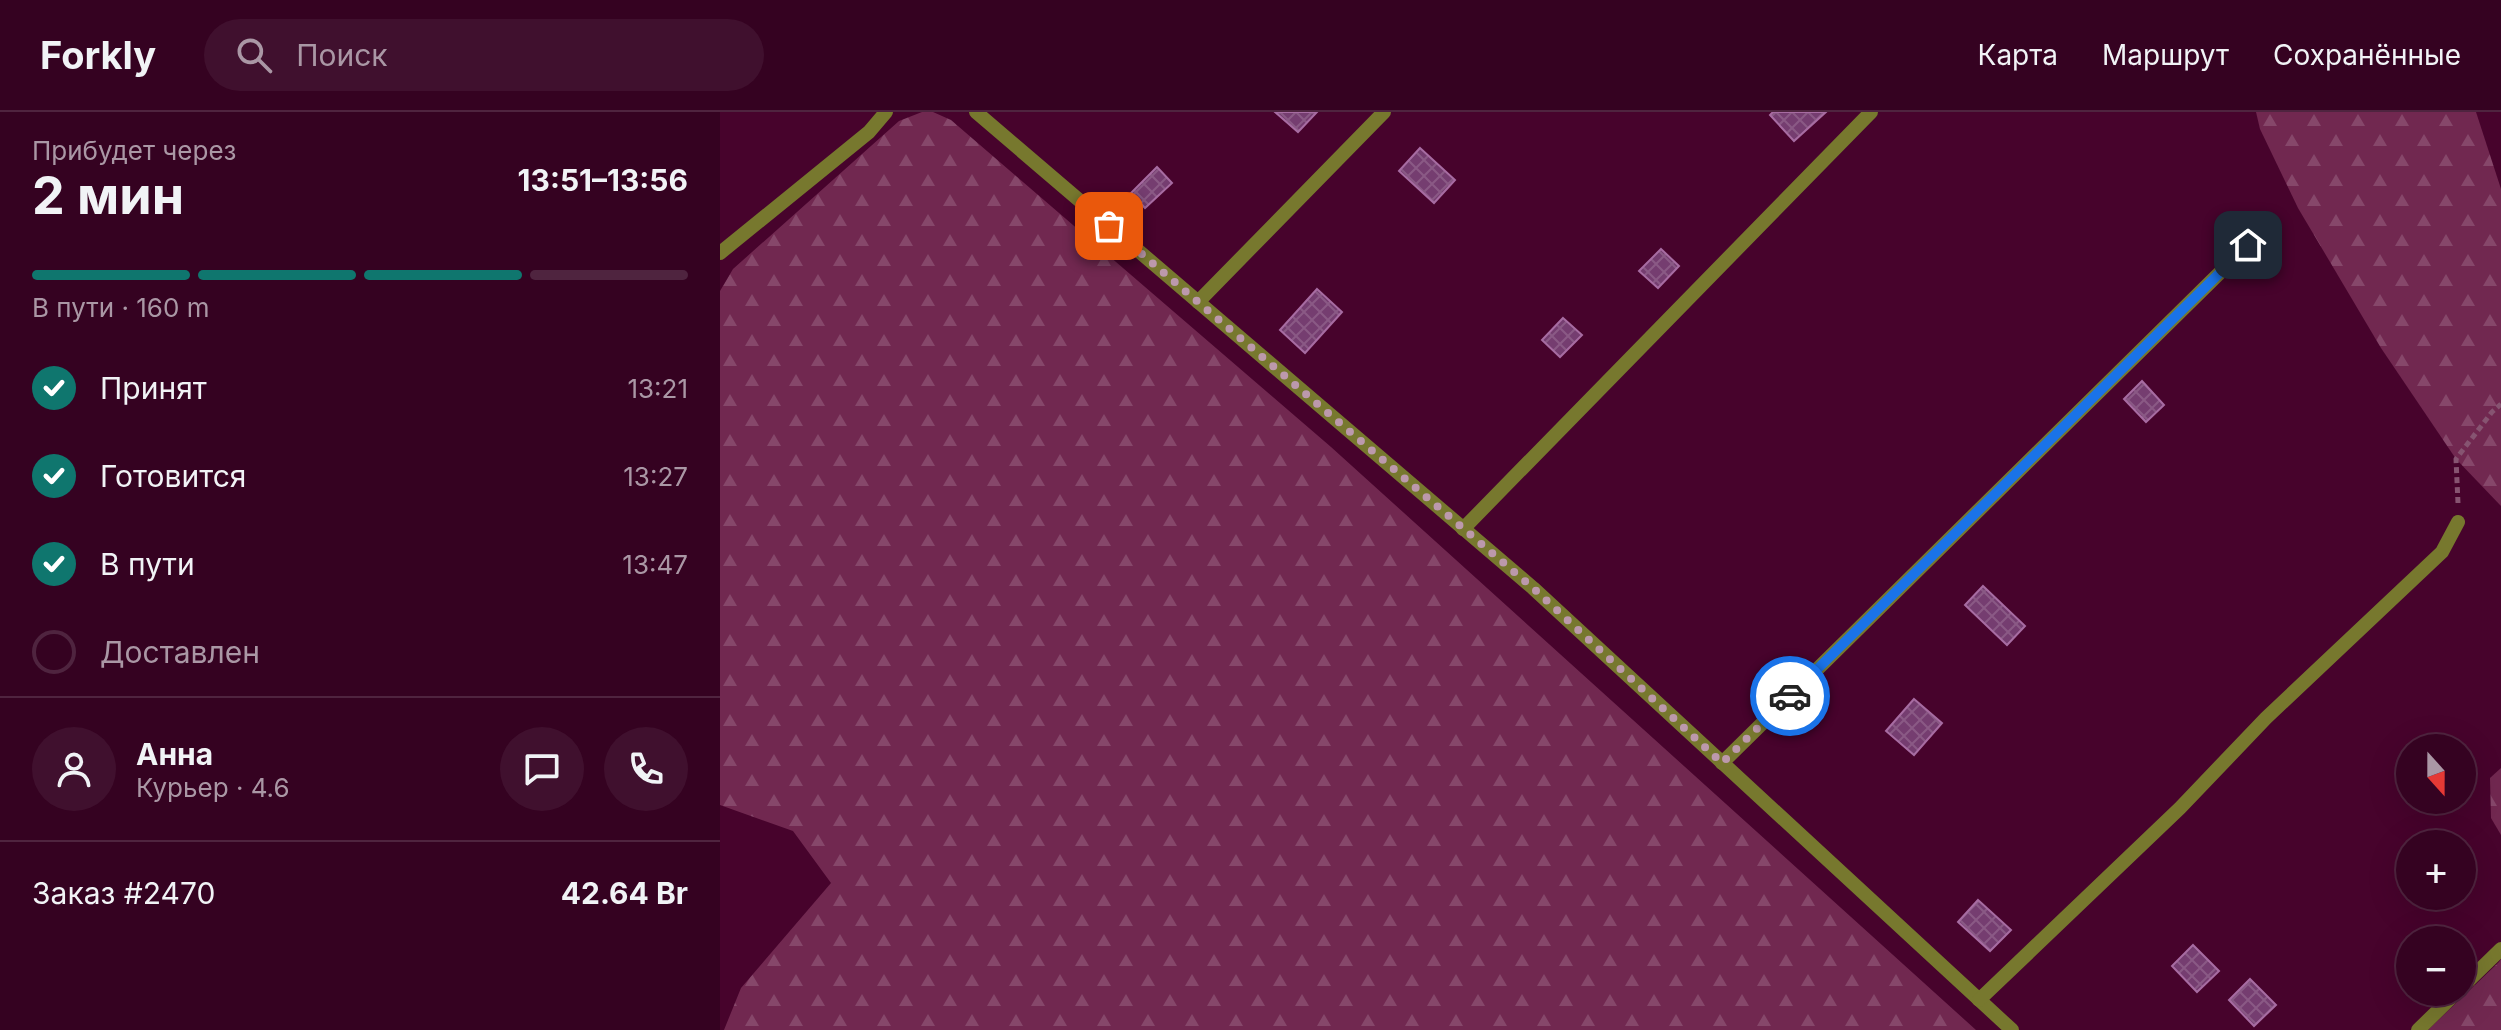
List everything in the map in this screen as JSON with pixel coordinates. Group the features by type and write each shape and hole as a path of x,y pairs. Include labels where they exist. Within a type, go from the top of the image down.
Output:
{"lane":[{"path":"720,253 869,132 886,112"},
{"path":"976,112 1533,588 2012,1030"},
{"path":"1198,302 1384,112"},
{"path":"1463,529 1871,112"},
{"path":"1722,763 2248,245"},
{"path":"1979,1000 2180,808 2266,718 2442,552 2458,522"},
{"path":"2476,973 2501,949"},
{"path":"2418,1030 2443,1006"}],"path":[{"path":"2458,522 2456,459 2501,404"}],"green space":[{"path":"922,112 933,112 951,120 1331,447 1976,1030 724,1030 741,988 831,883 793,831 720,805 720,291 733,269 899,121"},
{"path":"2256,112 2476,112 2501,189 2501,506 2456,459 2381,348 2298,208 2260,129"},
{"path":"2501,768 2501,835 2491,818 2490,778"},
{"path":"2501,959 2501,1030 2428,1030 2453,1006 2476,1006 2476,984"}],"building":[{"path":"1275,112 1317,112 1298,132"},
{"path":"1773,112 1826,112 1794,141 1770,115"},
{"path":"1420,148 1455,180 1434,203 1399,171"},
{"path":"1157,167 1172,183 1145,208 1131,193"},
{"path":"1661,249 1679,266 1658,288 1639,271"},
{"path":"1317,289 1342,312 1305,353 1280,330"},
{"path":"1563,318 1582,335 1560,357 1542,340"},
{"path":"2142,381 2164,405 2146,422 2124,399"},
{"path":"1983,586 2025,626 2007,645 1965,605"},
{"path":"1914,699 1942,723 1914,755 1886,731"},
{"path":"1978,900 2011,930 1990,951 1958,922"},
{"path":"2193,945 2219,971 2197,992 2172,966"},
{"path":"2250,979 2276,1005 2254,1026 2229,1000"}],"way so far":[{"path":"1109,226 1533,588 1722,763 1790,696"}],"route":[{"path":"1790,696 2248,245"}]}
